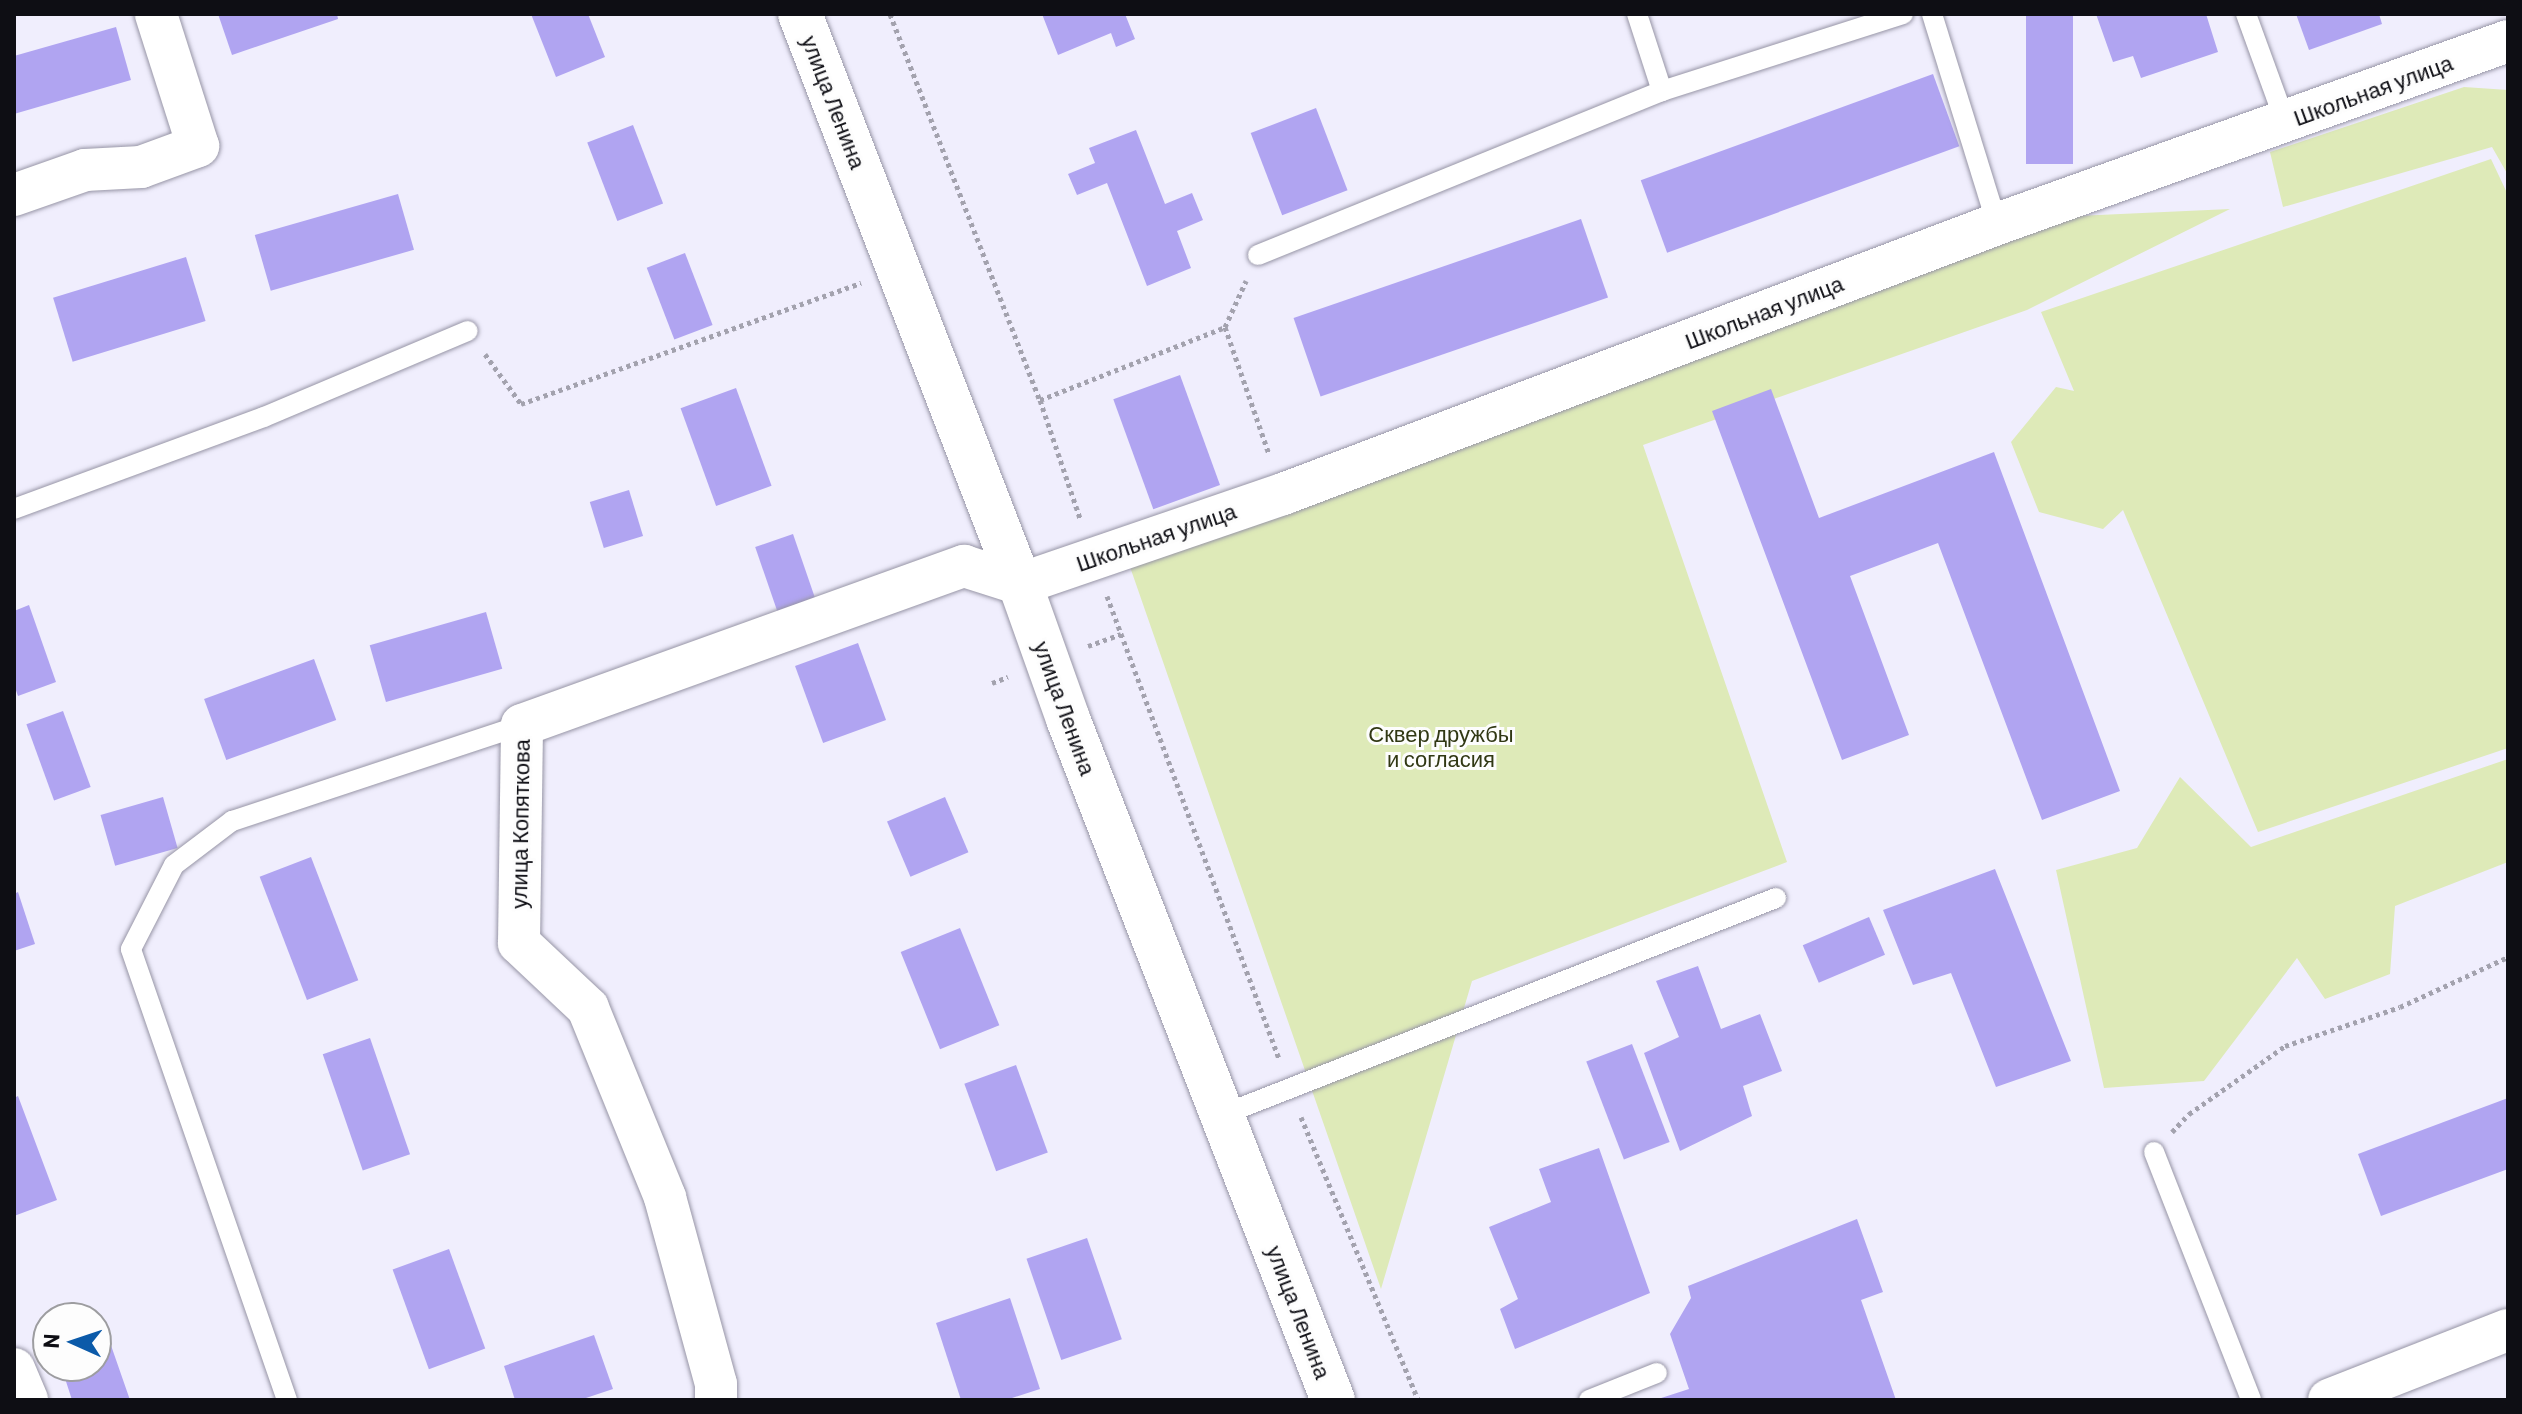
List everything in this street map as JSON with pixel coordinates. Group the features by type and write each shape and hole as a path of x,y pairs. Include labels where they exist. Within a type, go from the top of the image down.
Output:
{"main road":[{"name":"улица Ленина","path":"800,14 1020,584 1068,719 1333,1400"}],"street":[{"path":"14,195 85,170 141,167 198,146 156,14"},
{"name":"Школьная улица","path":"1020,584 1283,494 1997,224 2508,41"},
{"name":"улица Копяткова","path":"716,1400 716,1384 665,1197 588,1008 519,943 522,725 964,566 1020,584"},
{"path":"2329,1400 2508,1330"},
{"path":"14,1369 27,1400"}],"lane":[{"path":"1637,14 1662,91"},
{"path":"1258,255 1662,91 1903,14"},
{"path":"1932,14 1997,224"},
{"path":"2246,14 2285,121"},
{"path":"14,509 264,417 468,331"},
{"path":"287,1400 131,949 174,865 232,821 522,725"},
{"path":"1222,1115 1776,898"},
{"path":"2154,1152 2251,1400"},
{"path":"1589,1400 1657,1373"}],"path":[{"path":"890,14 1040,400 1093,559 1290,1089 1418,1400"},
{"path":"1258,255 1225,327 1283,494"},
{"path":"468,331 521,404 898,269"},
{"path":"1040,400 1225,327"},
{"path":"2154,1152 2189,1114 2285,1046 2400,1007 2508,957"}],"green space":[{"path":"2464,87 2508,90 2508,175 2492,147 2283,207 2270,152"},
{"path":"2491,159 2508,195 2508,748 2258,832 2123,510 2103,529 2039,512 2011,442 2056,387 2074,391 2041,312"},
{"name":"Сквер дружбы и согласия","path":"2230,209 2027,310 1643,445 1787,862 1472,981 1381,1289 1129,564 2055,217"},
{"path":"2508,759 2508,862 2395,906 2390,974 2325,999 2297,958 2204,1081 2104,1088 2056,870 2137,848 2180,777 2251,847"}],"building":[{"path":"218,14 337,14 338,19 232,55"},
{"path":"531,14 588,14 605,57 556,77"},
{"path":"1042,14 1125,14 1135,39 1116,47 1111,33 1058,55"},
{"path":"2026,14 2073,14 2073,164 2026,164"},
{"path":"2096,14 2206,14 2218,52 2141,78 2133,56 2113,62"},
{"path":"2296,14 2379,14 2382,24 2309,50"},
{"path":"116,27 131,80 14,114 14,56"},
{"path":"1933,74 1959,146 1667,253 1641,180"},
{"path":"1316,108 1348,190 1282,215 1251,133"},
{"path":"633,125 663,203 617,221 587,143"},
{"path":"1136,130 1165,204 1192,193 1203,220 1177,231 1191,268 1147,286 1107,183 1077,195 1068,174 1095,163 1089,148"},
{"path":"398,194 414,250 271,291 255,235"},
{"path":"1581,219 1608,297 1321,396 1294,318"},
{"path":"685,253 713,325 674,340 647,268"},
{"path":"186,257 206,321 73,362 53,298"},
{"path":"1180,375 1220,485 1153,509 1113,399"},
{"path":"736,388 772,486 716,506 681,408"},
{"path":"1771,389 1819,518 1994,452 2120,791 2042,820 1938,543 1850,576 1909,735 1842,760 1712,411"},
{"path":"629,490 643,536 604,548 590,502"},
{"path":"793,534 817,605 780,618 755,547"},
{"path":"29,605 56,682 18,696 14,685 14,611"},
{"path":"486,612 502,669 386,702 370,645"},
{"path":"858,643 886,720 823,743 795,666"},
{"path":"314,659 336,720 226,760 204,699"},
{"path":"63,711 91,787 54,800 26,724"},
{"path":"163,797 178,848 115,866 101,815"},
{"path":"945,797 968,852 910,877 887,822"},
{"path":"311,857 358,980 307,1000 260,877"},
{"path":"1995,869 2071,1061 1996,1087 1951,973 1913,985 1883,910"},
{"path":"18,892 35,944 14,951 14,894"},
{"path":"1869,917 1885,955 1819,983 1803,945"},
{"path":"960,928 999,1025 940,1049 901,952"},
{"path":"1698,966 1721,1029 1760,1014 1782,1071 1743,1086 1752,1116 1680,1151 1644,1053 1679,1037 1656,981"},
{"path":"370,1038 410,1154 363,1171 323,1054"},
{"path":"1632,1044 1670,1142 1624,1160 1586,1062"},
{"path":"1016,1065 1048,1152 996,1171 964,1084"},
{"path":"18,1096 57,1200 14,1216 14,1098"},
{"path":"2508,1098 2508,1169 2381,1216 2358,1154"},
{"path":"1599,1148 1650,1293 1515,1349 1500,1309 1518,1299 1489,1227 1551,1202 1539,1169"},
{"path":"1857,1219 1883,1292 1861,1300 1896,1400 1655,1400 1689,1389 1670,1334 1691,1298 1688,1286"},
{"path":"1087,1238 1122,1339 1061,1360 1026,1259"},
{"path":"449,1249 485,1349 429,1369 393,1270"},
{"path":"1010,1298 1040,1389 1006,1400 961,1400 936,1323"},
{"path":"594,1335 613,1389 580,1400 515,1400 504,1366"},
{"path":"112,1348 130,1400 72,1400 66,1382 112,1382"}]}
